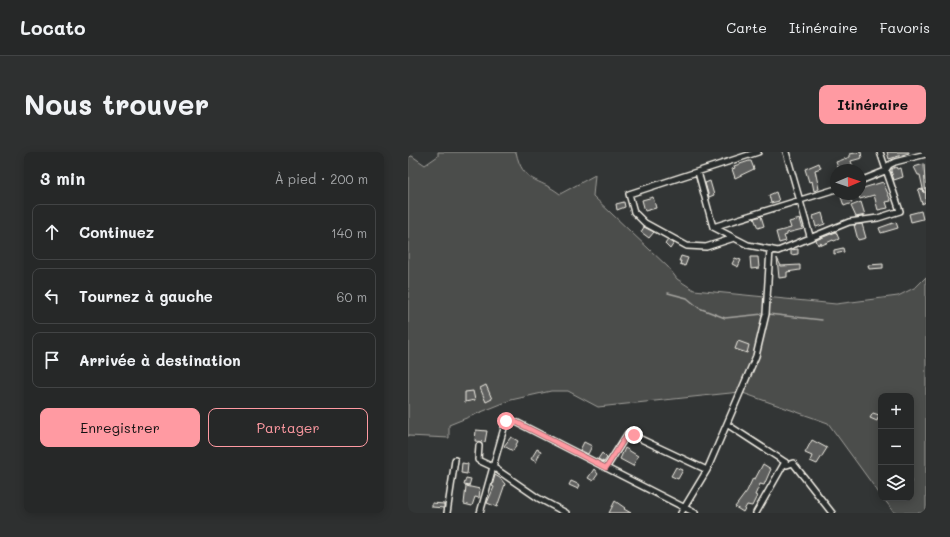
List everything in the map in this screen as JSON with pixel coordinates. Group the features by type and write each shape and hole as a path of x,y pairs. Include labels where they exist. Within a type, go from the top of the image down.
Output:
{"street":[{"path":"734,238 706,247 687,246 644,223 634,212 629,194 758,152"},
{"path":"786,152 801,200 810,236"},
{"path":"698,172 714,227 748,245 778,250 810,236 849,222 878,218 900,211 885,171 880,152"},
{"path":"866,179 885,171 889,165 895,162 926,154"},
{"path":"714,227 830,191"},
{"path":"682,510 707,470 728,425 756,356 766,314 770,249"},
{"path":"480,513 506,421 516,422 606,468 682,510 694,513"},
{"path":"728,425 785,462 787,465 793,463 832,513"},
{"path":"606,468 628,433 707,470"},
{"path":"479,446 478,460 493,467 538,498 566,513"},
{"path":"448,513 455,460"},
{"path":"756,513 785,462"}],"shaded area":[{"path":"438,152 516,152 519,162 527,175 560,194 595,175 593,196 668,267 677,279 694,290 836,304 898,296 916,287 926,277 926,513 895,513 885,501 914,501 914,393 878,393 878,492 828,423 740,392 598,407 568,391 551,391 511,400 449,425 449,438 408,436 408,157 412,156 425,165 438,156"}],"building":[{"path":"861,152 862,158 851,161 852,164 837,164 836,162 850,157 850,154"},
{"path":"887,152 909,152 909,153 889,159"},
{"path":"751,161 754,169 735,178 732,169 735,168 734,166"},
{"path":"819,163 821,168 815,170 819,189 814,191 812,181 809,182 805,169"},
{"path":"924,164 926,202 922,204 918,190 923,189 924,193 920,175 918,175 914,167"},
{"path":"896,167 897,169 901,168 903,177 894,180 891,169"},
{"path":"710,181 714,195 709,197 705,183"},
{"path":"883,182 891,201 886,202 888,208 878,210 874,195 866,197 866,187"},
{"path":"776,192 779,201 771,203 769,195"},
{"path":"653,197 656,208 645,211 642,200"},
{"path":"842,200 851,200 852,203 844,206"},
{"path":"624,202 625,207 617,210 616,204"},
{"path":"861,202 865,215 856,217 851,206"},
{"path":"921,211 923,219 911,222 909,214"},
{"path":"822,213 825,224 816,227 813,216"},
{"path":"761,216 764,226 758,228 754,218"},
{"path":"800,219 803,229 787,233 787,235 784,236 786,241 779,243 776,232 791,228 789,222"},
{"path":"896,222 898,228 881,233 879,228"},
{"path":"862,224 866,238 858,240 854,225"},
{"path":"644,227 654,232 649,238 641,232"},
{"path":"836,232 839,239 818,245 816,240"},
{"path":"668,240 674,243 670,249 665,244"},
{"path":"843,248 844,252 834,254 834,250"},
{"path":"798,249 798,254 791,255 791,250"},
{"path":"681,256 688,258 685,266 680,264 681,261 679,261"},
{"path":"750,257 758,257 759,268 751,269"},
{"path":"735,258 741,260 738,267 732,264"},
{"path":"777,258 781,266 800,265 800,270 787,272 787,277 779,278"},
{"path":"883,264 883,268 869,269 868,265"},
{"path":"738,341 749,345 747,353 735,349"},
{"path":"486,385 492,399 486,402 480,388"},
{"path":"473,391 475,400 465,402 465,392"},
{"path":"873,413 878,415 877,421 870,418"},
{"path":"476,430 487,431 485,442 475,441"},
{"path":"511,437 518,441 513,451 504,446"},
{"path":"812,440 827,448 817,464 810,461 812,456 805,453"},
{"path":"584,442 592,446 588,454 580,450"},
{"path":"625,448 638,456 633,466 620,459"},
{"path":"537,449 541,451 536,462 531,459"},
{"path":"602,453 607,458 604,462 598,459"},
{"path":"462,463 468,464 467,474 461,473"},
{"path":"763,464 771,469 764,485 760,484 755,495 757,496 752,506 747,505 743,512 735,507 747,491 753,478 755,479"},
{"path":"676,467 683,470 678,479 671,476"},
{"path":"594,469 598,474 593,481 588,478"},
{"path":"495,475 505,484 497,507 487,503 494,487 492,486"},
{"path":"466,478 471,479 469,486 464,485"},
{"path":"571,481 580,485 578,489 569,485"},
{"path":"466,486 480,489 479,498 475,497 472,506 464,504"},
{"path":"615,501 625,508 624,509 631,513 609,513"},
{"path":"432,503 444,504 444,508 432,507"}],"waterway":[{"path":"668,293 687,298 699,308 725,318 763,314"},
{"path":"768,314 822,320"}],"route":[{"path":"506,421 516,422 606,468 628,433 634,435"}]}
